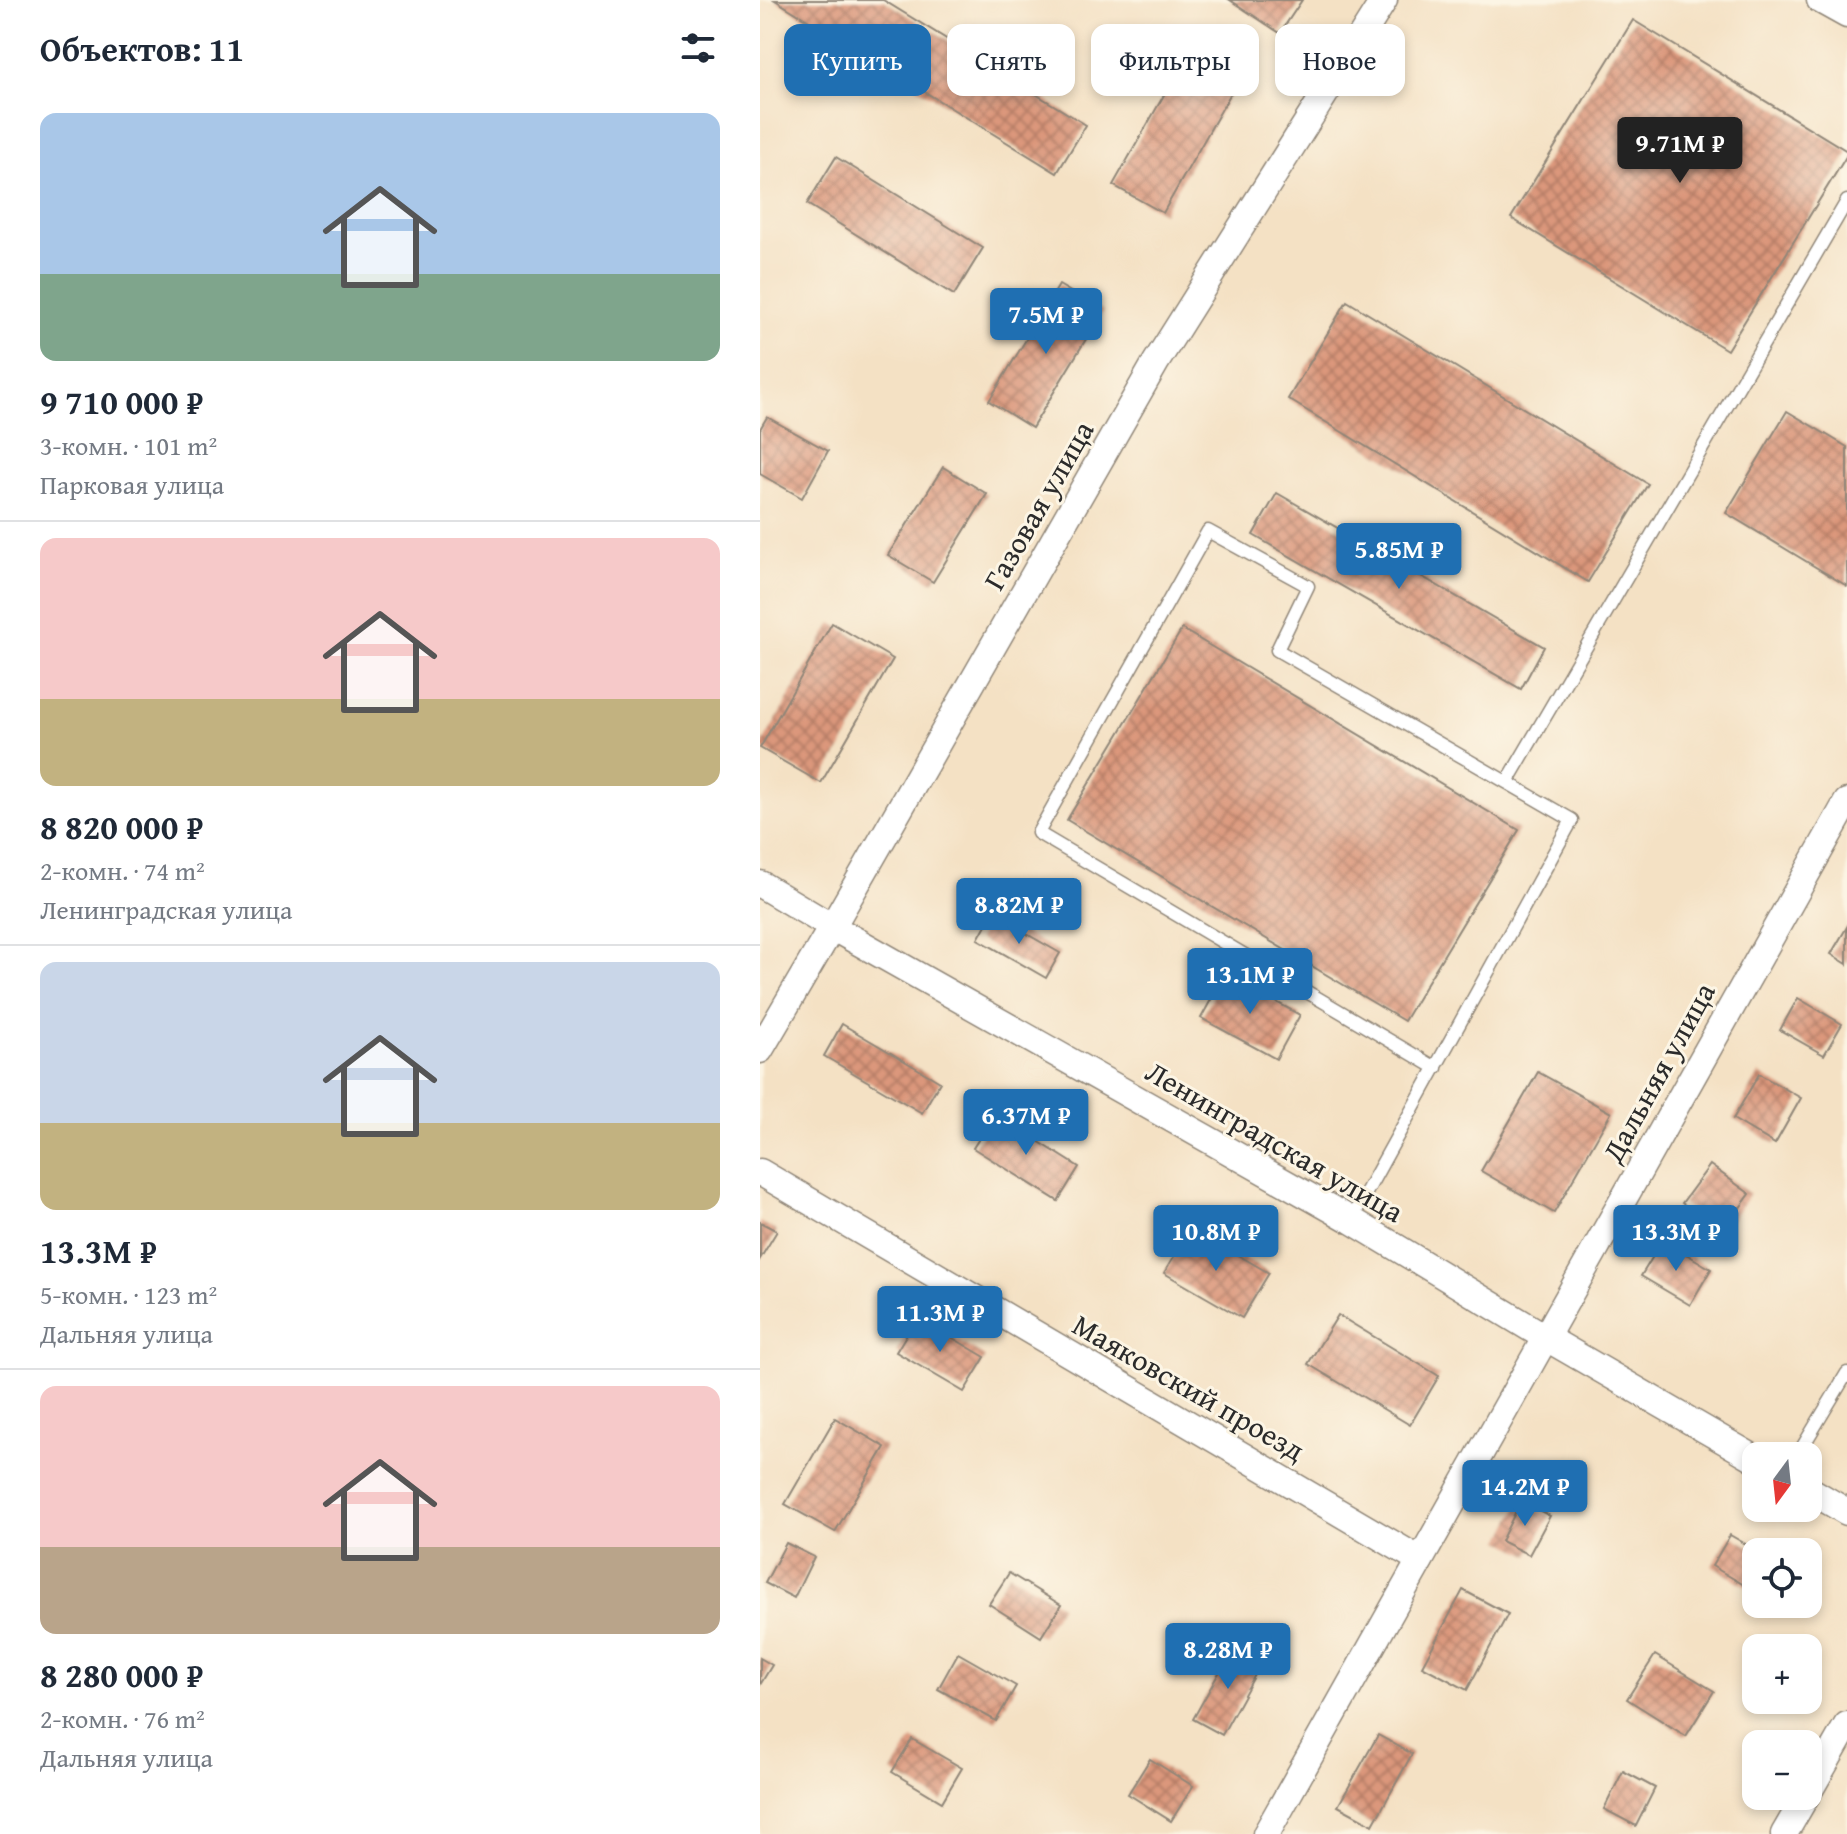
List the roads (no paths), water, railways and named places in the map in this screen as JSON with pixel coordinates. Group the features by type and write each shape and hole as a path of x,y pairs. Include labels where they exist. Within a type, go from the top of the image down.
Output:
{"street":[{"name":"Газовая улица","path":"760,1050 1156,362 1384,0"},
{"path":"1820,0 1847,15"},
{"name":"Дальняя улица","path":"1266,1834 1847,802"},
{"name":"Ленинградская улица","path":"760,884 1351,1220 1742,1451"},
{"name":"Маяковский проезд","path":"760,1172 1420,1560"},
{"path":"1822,1497 1847,1512"},
{"path":"1822,1768 1847,1725"},
{"path":"1784,1834 1798,1810"}],"lane":[{"path":"1507,782 1847,201"},
{"path":"1351,1220 1436,1068 1572,820 1277,650 1308,586 1208,531 1038,833 1436,1068"},
{"path":"1805,1442 1847,1373"}]}
